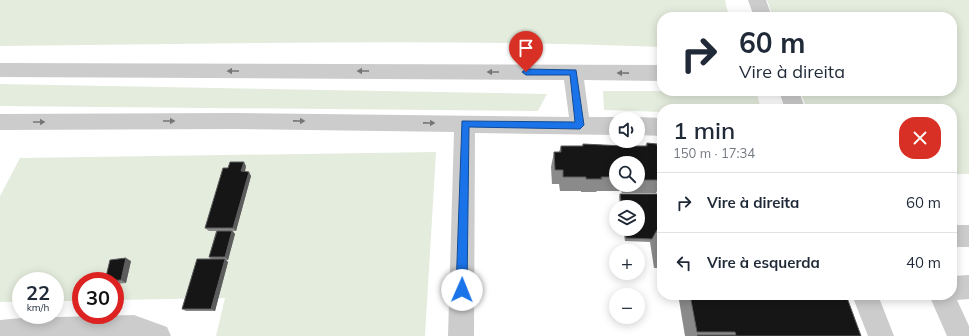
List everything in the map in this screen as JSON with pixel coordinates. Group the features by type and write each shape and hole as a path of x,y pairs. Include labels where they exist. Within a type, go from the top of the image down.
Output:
{"street":[{"path":"757,0 761,12"},
{"path":"0,70 657,73"},
{"path":"574,72 580,125"},
{"path":"0,122 234,121 609,126"},
{"path":"461,336 465,123"},
{"path":"645,126 657,127"},
{"path":"957,236 969,236"},
{"path":"957,288 969,287"},
{"path":"867,300 881,336"},
{"path":"944,300 960,336"},
{"path":"0,333 21,331 146,332"}],"green space":[{"path":"0,0 725,0 728,12 657,12 657,47 579,44 414,42 0,46"},
{"path":"767,0 969,0 969,174 957,174 957,104 805,104 802,96 957,96 957,12 771,12"},
{"path":"0,84 547,94 538,111 0,106"},
{"path":"603,91 657,91 657,96 757,96 760,104 657,104 657,112 604,110"},
{"path":"436,152 425,336 216,336 225,298 124,300 124,272 72,272 72,301 64,301 64,272 12,272 12,302 0,302 0,196 20,158"}],"building":[{"path":"647,143 657,144 657,180 645,180 645,156 609,156 609,177 601,177 602,179 563,177 563,170 555,170 554,152 561,152 561,146 583,146 583,144 609,145 609,148 645,148"},
{"path":"230,162 244,162 241,171 249,172 233,228 205,228 223,168 228,168"},
{"path":"620,194 657,194 657,230 652,239 626,238 626,236 645,236 645,200 621,200"},
{"path":"217,231 232,231 225,257 209,257"},
{"path":"126,258 123,272 107,272 110,260"},
{"path":"197,259 225,259 211,309 182,309"},
{"path":"691,300 848,300 861,336 698,336 697,335 736,335 735,332 697,332"}],"route":[{"path":"462,290 465,123 580,125 574,72 526,72"}]}
